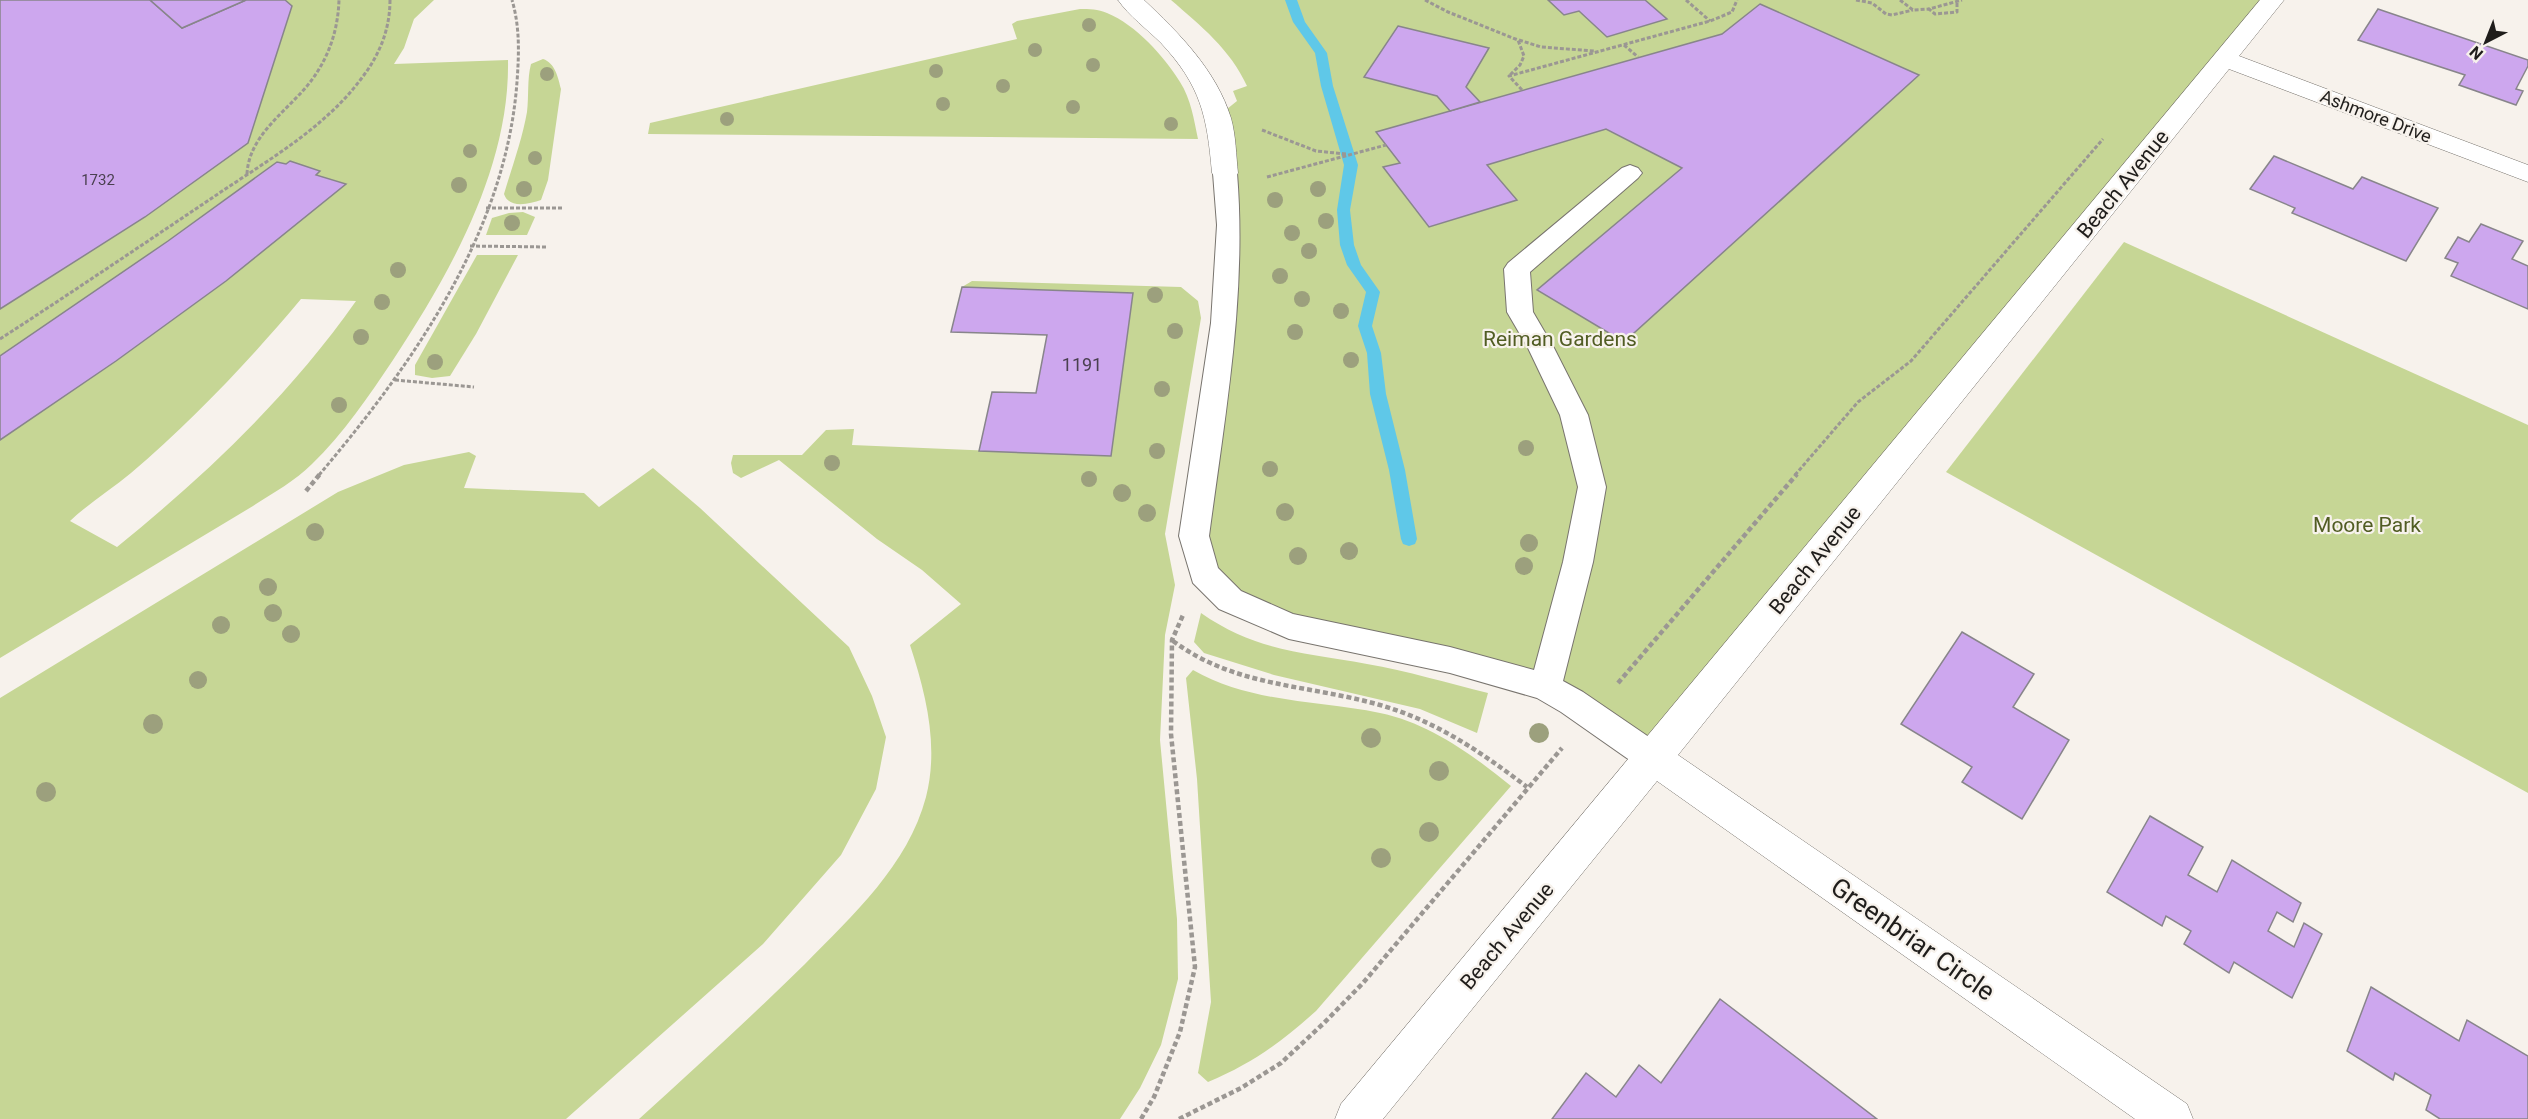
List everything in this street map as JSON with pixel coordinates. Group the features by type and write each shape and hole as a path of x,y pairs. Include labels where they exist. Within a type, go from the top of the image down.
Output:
{"street":[{"path":"1130,0 1184,53 1202,80 1217,117 1225,173"},
{"name":"Beach Avenue","path":"1356,1119 2272,0"},
{"name":"Ashmore Drive","path":"2225,59 2528,174"},
{"name":"Greenbriar Circle","path":"1653,758 2172,1119"}],"lane":[{"path":"1225,173 1229,225 1224,323 1194,536 1204,574 1230,600 1289,626 1450,660 1545,687 1653,758"},
{"path":"1545,687 1578,562 1592,487 1574,415 1541,348 1520,312 1517,269 1630,173"}],"path":[{"path":"247,174 246,166 251,150 311,81 325,58 334,34 339,0"},
{"path":"0,339 247,174 315,124 347,94 374,61 385,34 390,0"},
{"path":"306,491 395,380 451,290 486,208 512,125 518,84 518,18 512,0"},
{"path":"1425,0 1441,11 1492,27 1541,47 1598,52"},
{"path":"1686,0 1710,21"},
{"path":"1509,76 1710,21 1732,12 1737,0"},
{"path":"1856,0 1872,3 1879,10 1892,15 1929,9 1962,0"},
{"path":"1900,0 1913,10"},
{"path":"1929,9 1935,14 1958,12 1957,3"},
{"path":"1509,76 1520,65 1524,56 1518,39"},
{"path":"1623,45 1638,57"},
{"path":"1509,76 1522,90"},
{"path":"1259,129 1302,147 1350,155"},
{"path":"1179,1119 1241,1088 1281,1063 1363,983 1527,787 1858,402 1911,361 2106,135"},
{"path":"1307,167 1386,145"},
{"path":"486,208 563,208"},
{"path":"470,246 548,247"},
{"path":"395,380 474,387"},
{"path":"1141,1119 1154,1097 1180,1032 1195,967 1171,734 1172,640 1204,574"},
{"path":"1172,640 1200,659 1232,672 1401,711 1439,726 1474,746 1527,787"}],"green space":[{"path":"0,0 434,0 414,19 404,48 394,64 508,60 506,100 499,140 488,179 473,218 435,292 393,360 345,427 298,476 253,506 0,658","holes":["301,299 356,301 303,369 246,432 183,491 117,547 70,521 131,473 198,411 241,367"]},
{"name":"Reiman Gardens","path":"1171,0 2272,0 1653,758 1572,702 1289,626 1204,574 1224,323 1217,117 1237,101 1233,91 1247,86 1223,49"},
{"path":"1080,9 1100,11 1118,18 1139,33 1158,52 1187,95 1198,139 648,134 650,123 1017,39 1012,24 1017,21"},
{"path":"543,59 553,67 561,89 548,180 541,200 515,204 510,202 504,194 525,122 531,64"},
{"path":"523,212 535,217 527,235 486,235 492,218"},
{"name":"Moore Park","path":"2124,242 2528,425 2528,793 1946,472"},
{"path":"477,255 518,255 476,334 450,376 432,378 415,375 415,365"},
{"path":"972,281 1181,287 1198,301 1201,318 1165,534 1175,585 1165,635 1160,740 1177,919 1178,979 1161,1045 1140,1088 1120,1119 639,1119 842,927 877,888 906,845 918,822 926,797 931,759 926,701 910,645 961,604 922,570 877,539 779,460 741,478 733,473 731,463 733,455 802,455 826,430 854,429 852,445 1110,456 1133,293 962,287"},
{"path":"469,452 476,456 464,488 584,493 599,507 653,468 700,508 849,647 872,696 886,737 876,789 841,855 763,944 566,1119 0,1119 0,698 338,492 404,465"},
{"path":"1201,613 1242,636 1281,649 1397,670 1488,693 1477,733 1420,709 1274,675 1204,653 1194,642"},
{"path":"1193,670 1215,681 1261,695 1380,713 1416,724 1450,742 1511,786 1316,1011 1265,1051 1208,1082 1198,1073 1211,1002 1197,779 1186,678"}],"building":[{"path":"0,0 150,0 182,28 246,0 285,0 292,6 248,143 145,217 0,309"},
{"path":"150,0 246,0 182,28"},
{"path":"1548,0 1645,0 1667,19 1607,37 1579,11 1564,15"},
{"path":"1760,4 1919,75 1624,342 1537,290 1682,168 1606,129 1487,165 1517,200 1429,227 1383,167 1400,163 1376,132 1722,34"},
{"path":"2378,9 2528,60 2528,66 2516,89 2523,91 2516,105 2459,85 2465,75 2358,40"},
{"path":"1398,26 1489,48 1466,87 1480,102 1450,111 1437,96 1364,77"},
{"path":"2274,156 2353,189 2362,177 2438,208 2406,261 2292,213 2295,208 2250,189"},
{"path":"290,161 320,171 316,175 346,184 226,281 116,361 0,440 0,356 168,241 277,162 286,164"},
{"path":"2481,224 2523,241 2512,259 2528,266 2528,309 2451,276 2458,263 2445,258 2458,237 2469,242"},
{"path":"962,287 1133,293 1111,456 979,451 992,392 1036,393 1047,335 951,332"},
{"path":"1962,632 2034,674 2013,707 2069,740 2022,819 1962,782 1972,767 1901,724"},
{"path":"2150,816 2203,847 2188,875 2217,892 2232,860 2301,903 2293,922 2277,912 2268,931 2294,947 2304,923 2322,934 2292,998 2234,962 2229,973 2184,944 2191,931 2166,916 2162,926 2107,892"},
{"path":"2371,987 2459,1041 2467,1020 2528,1056 2528,1119 2440,1119 2426,1110 2431,1095 2395,1073 2393,1080 2347,1051"},
{"path":"1720,999 1877,1119 1552,1119 1586,1073 1616,1097 1639,1065 1661,1083"}],"waterway":[{"path":"1291,0 1299,22 1321,53 1327,86 1351,165 1344,198 1345,234 1352,260 1373,292 1365,326 1374,353 1378,394 1397,470 1409,539"}]}
